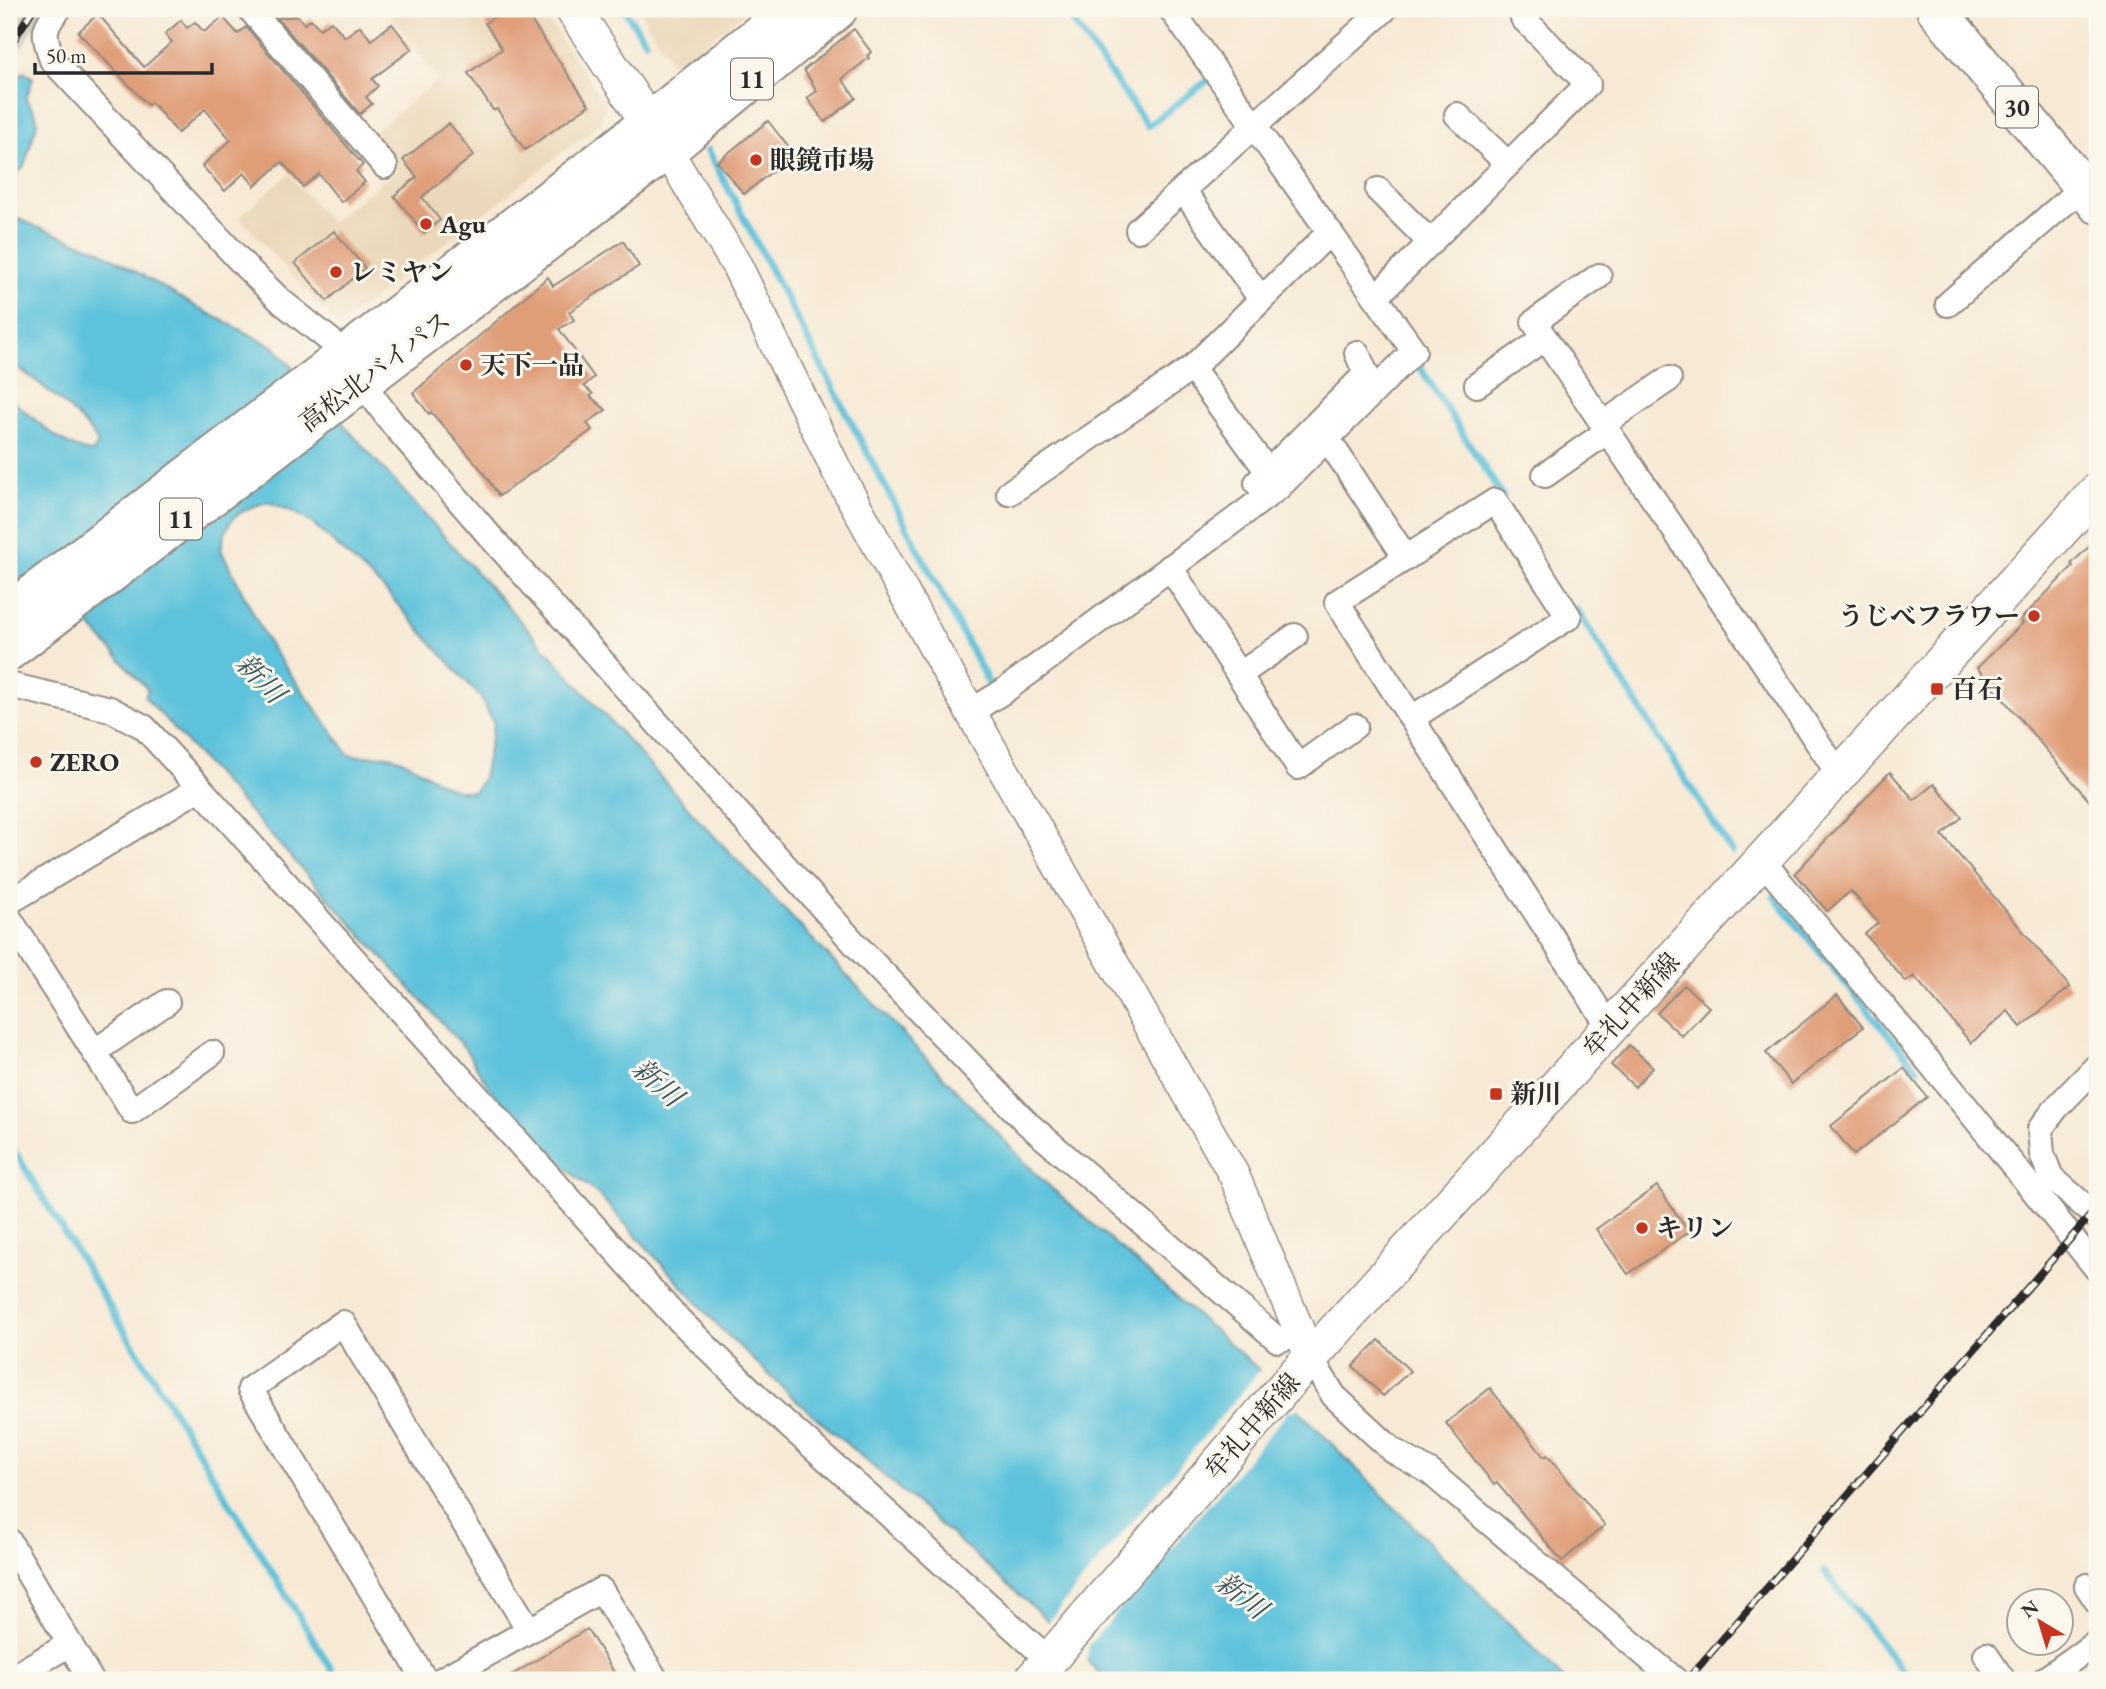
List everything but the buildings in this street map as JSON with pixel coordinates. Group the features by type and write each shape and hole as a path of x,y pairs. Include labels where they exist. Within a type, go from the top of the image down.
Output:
{"main road":[{"path":"573,9 657,136"},
{"name":"高松北バイパス","path":"657,136 791,9"},
{"name":"高松北バイパス","path":"9,651 349,372 657,136 838,9"},
{"name":"30","path":"1936,9 2090,196"},
{"name":"高松北バイパス","path":"9,612 349,372"},
{"name":"牟礼中新線","path":"1046,1668 1302,1356 1610,1028 2097,491"}],"street":[{"path":"59,9 46,24 46,40 52,60 248,269 282,302 320,331 349,372 393,424 659,726 855,944 1027,1123 1278,1340 1302,1356 1334,1396 1392,1450 1430,1472 1675,1680"},
{"path":"250,9 385,166"},
{"path":"1171,9 1414,351 1327,438 1266,482"},
{"path":"1138,230 1385,9"},
{"path":"1377,297 1588,84 1523,18"},
{"path":"1457,115 1508,164"},
{"path":"657,136 737,266 838,473 970,712 1234,1175 1302,1356"},
{"path":"1183,190 1261,299"},
{"path":"1378,190 1430,243"},
{"path":"1948,304 2090,196"},
{"path":"1009,493 1192,368 1330,232"},
{"path":"1599,276 1534,322 1839,774"},
{"path":"1477,385 1545,338"},
{"path":"970,712 1004,691 1170,567 1266,482 1366,374 1357,353"},
{"path":"1192,368 1266,482"},
{"path":"1545,475 1669,379"},
{"path":"1327,438 1406,558"},
{"path":"1412,718 1569,617 1494,501 1338,602 1412,718 1610,1028"},
{"path":"1170,567 1298,767 1355,726"},
{"path":"1239,676 1295,636"},
{"path":"9,685 110,709 144,727 672,1313 770,1409 885,1510 1046,1668"},
{"path":"9,902 200,788"},
{"path":"1761,859 1954,1091 2097,1269"},
{"path":"9,918 132,1111 212,1053"},
{"path":"94,1052 167,1002"},
{"path":"2097,1066 2057,1107 2040,1129 2042,1154 2050,1177 2097,1217"},
{"path":"425,1680 250,1390 343,1323 529,1630"},
{"path":"9,1541 91,1680"},
{"path":"441,1680 601,1590 656,1680"},
{"path":"2044,1680 2097,1642"},
{"path":"9,1679 70,1644"},
{"path":"1986,1655 2003,1680"}],"shaded area":[{"path":"17,9 45,9 21,49 9,42 9,22"},
{"path":"497,9 541,9 605,104 602,122 338,326 239,217 289,174 331,223 397,169 369,135 439,80 389,13 477,16"},
{"path":"639,9 750,9 675,68"}],"water":[{"path":"24,72 33,78 26,99 36,114 37,124 24,167 9,181 9,74 17,77"},
{"path":"9,214 99,250 200,309 274,347 699,820 1041,1179 1256,1367 1565,1680 1106,1680 1044,1617 798,1402 722,1330 600,1196 553,1158 490,1089 464,1047 145,697 148,690 90,626 9,584 9,398 71,446 93,452 98,443 58,398 9,363","holes":["268,502 312,523 383,588 481,698 494,724 483,778 475,791 464,791 445,785 409,763 393,757 349,755 270,646 221,550 230,523 241,513"]}],"pier":[{"path":"1262,1368 1302,1408 1288,1412 1089,1645 1086,1664 1046,1624"}],"waterway":[{"path":"624,9 645,41"},
{"path":"1064,9 1148,126 1211,78 1213,80"},
{"path":"708,150 989,684"},
{"path":"1413,356 1503,497"},
{"path":"1576,609 1732,852"},
{"path":"1774,897 1917,1069"},
{"path":"9,1142 338,1680"},
{"path":"1825,1572 1909,1680"}],"railway":[{"path":"9,47 33,9"},
{"path":"1687,1680 2097,1208"}],"place":[{"name":"眼鏡市場","path":"756,160"},
{"name":"Agu","path":"426,224"},
{"name":"レミヤン","path":"336,272"},
{"name":"天下一品","path":"466,365"},
{"name":"うじべフラワー","path":"2034,616"},
{"name":"百石","path":"1937,689"},
{"name":"ZERO","path":"36,762"},
{"name":"新川","path":"1496,1094"},
{"name":"キリン","path":"1642,1228"}]}
